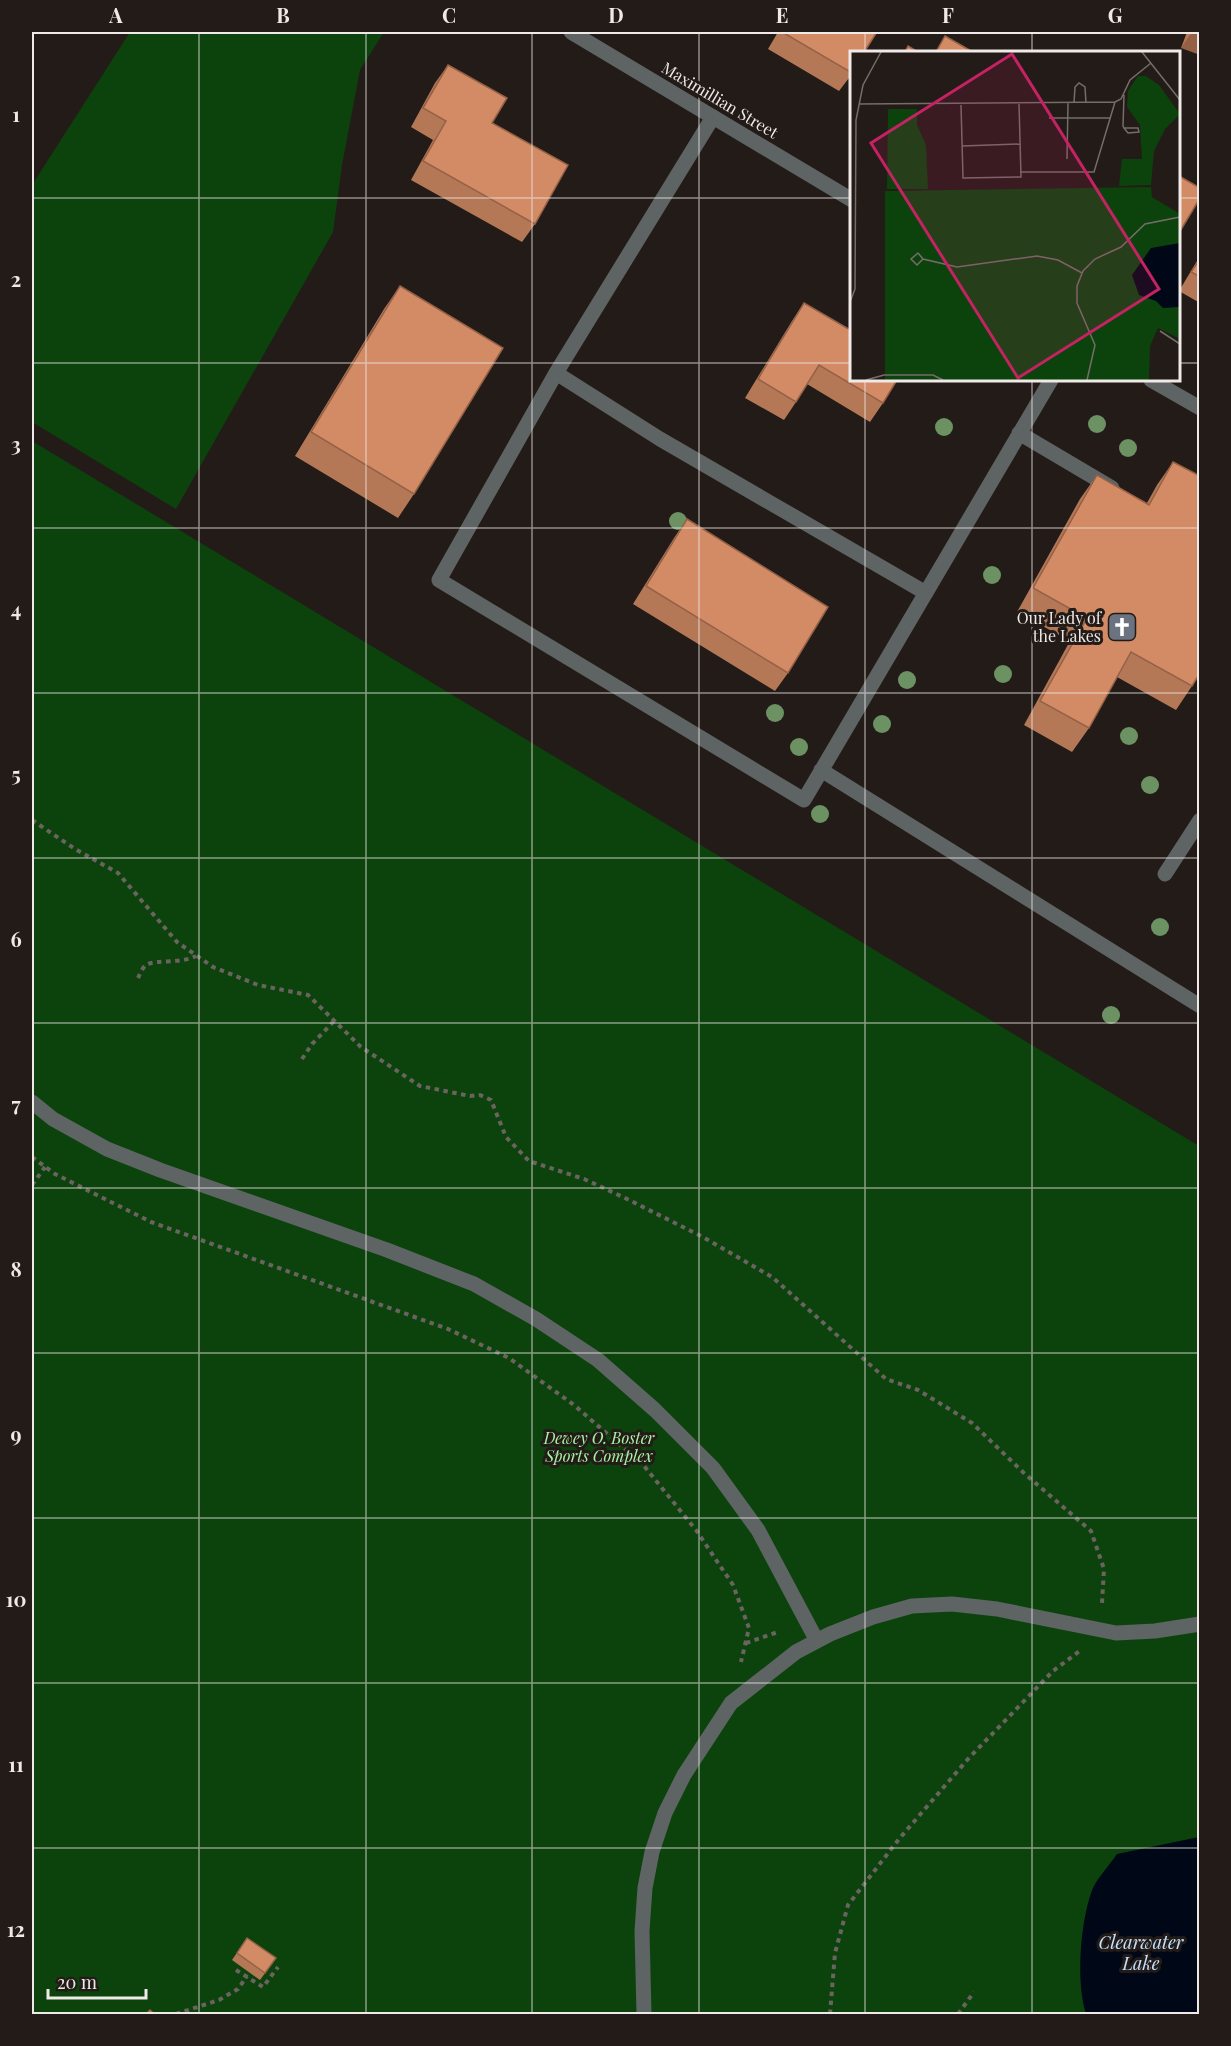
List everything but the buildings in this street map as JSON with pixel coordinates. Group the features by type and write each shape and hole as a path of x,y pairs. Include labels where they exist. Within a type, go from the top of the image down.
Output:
{"street":[{"name":"Maximillian Street","path":"571,32 850,199"},
{"path":"713,117 556,373 439,580 804,800 1050,381"},
{"path":"556,373 660,439 926,593"},
{"path":"1153,381 1200,408"},
{"path":"1019,433 1129,498"},
{"path":"821,770 1200,1006"},
{"path":"1165,874 1200,820"},
{"path":"32,1102 53,1119 107,1149 387,1250 474,1284 536,1318 598,1360 655,1410 713,1468 758,1530 817,1641"},
{"path":"644,2014 642,1931 645,1887 652,1852 665,1813 684,1775 731,1703 796,1652 873,1617 912,1606 952,1604 997,1610 1116,1633 1155,1631 1200,1624"}],"path":[{"path":"32,820 75,849 118,873 177,942 213,967 258,985 308,995 361,1047 420,1086 470,1096 480,1095 491,1100 506,1137 530,1161 584,1179 623,1197 703,1237 772,1277 886,1379 918,1390 972,1422 1025,1474 1091,1531 1104,1569 1102,1603"},
{"path":"138,978 144,966 150,963 186,961 197,956"},
{"path":"302,1059 312,1044 334,1021"},
{"path":"32,1157 55,1174 151,1222 448,1329 508,1358 574,1405 644,1466 696,1530 733,1585 749,1628 742,1660 737,1668"},
{"path":"32,1185 45,1167"},
{"path":"745,1643 778,1632"},
{"path":"830,2014 835,1953 848,1905 899,1839 968,1759 1053,1671 1085,1647"},
{"path":"236,1970 263,1987 278,1967"},
{"path":"176,2014 219,2000 238,1989 247,1976"},
{"path":"958,2014 974,1992"}],"green space":[{"path":"130,32 384,32 360,70 342,165 333,232 176,509 32,422 32,185"},
{"name":"Dewey O. Boster Sports Complex","path":"32,441 1199,1146 1199,2014 32,2014"}],"water":[{"name":"Clearwater Lake","path":"1199,1837 1199,2014 1086,2014 1080,1970 1082,1937 1087,1906 1096,1883 1117,1854"}],"place":[{"name":"Our Lady of the Lakes","path":"1122,627"}]}
